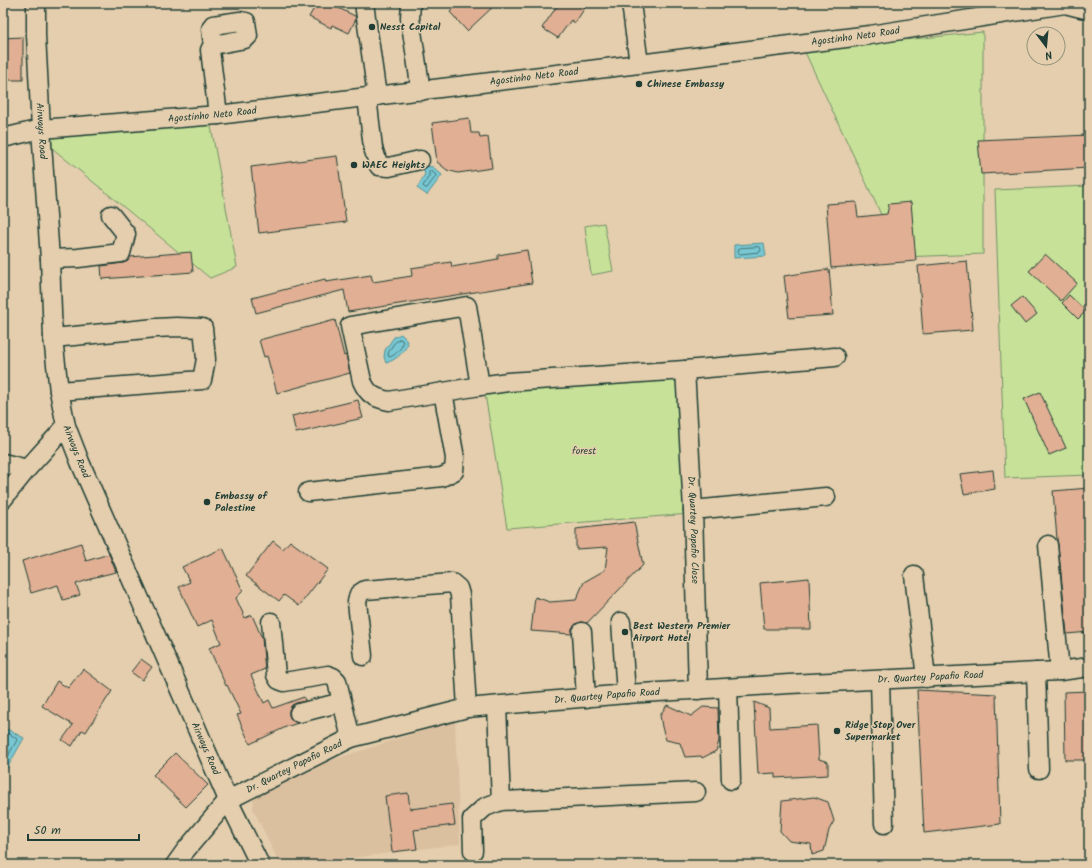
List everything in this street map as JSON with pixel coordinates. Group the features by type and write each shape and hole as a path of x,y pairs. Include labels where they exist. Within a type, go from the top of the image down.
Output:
{"street":[{"name":"Airways Road","path":"36,3 40,129 50,259 53,338 59,391 66,426 83,469 228,800 260,865"},
{"path":"364,3 372,96 373,148 379,166 389,167 420,160"},
{"path":"411,3 410,18 421,91"},
{"path":"631,3 639,64"},
{"name":"Agostinho Neto Road","path":"3,138 40,129 218,115 639,64 870,34 1065,3 1089,10"},
{"path":"213,44 210,50 218,115"},
{"path":"50,259 78,258 120,253 126,234 111,215"},
{"path":"480,386 467,306 350,326 364,385 370,394 389,401 508,382 685,370 835,357"},
{"path":"53,338 156,328 203,328 206,359 202,380 59,391"},
{"name":"Dr. Quartey Papafio Close","path":"685,370 693,510 698,690"},
{"path":"308,492 442,477 454,471 455,458 443,392"},
{"path":"3,498 66,426"},
{"path":"3,463 27,469"},
{"path":"693,510 826,497"},
{"path":"1048,546 1060,671"},
{"path":"914,574 926,678"},
{"path":"363,656 357,602 359,594 365,590 452,583 458,588 460,595 467,708"},
{"path":"271,622 276,675 279,680 284,682 328,675 333,677 337,681 351,738"},
{"path":"621,622 626,694"},
{"path":"582,632 586,698"},
{"name":"Dr. Quartey Papafio Road","path":"175,865 228,800 351,738 467,708 626,694 728,688 788,678 880,680 1060,671 1089,667"},
{"path":"1036,672 1038,769"},
{"path":"880,680 884,824"},
{"path":"728,688 731,780"},
{"path":"299,713 342,702"},
{"path":"497,706 501,801"},
{"path":"473,851 472,818 485,808 501,801 696,792"}],"shaded area":[{"path":"455,720 460,844 298,865 280,865 253,809 254,797 326,762"}],"green space":[{"path":"983,32 983,254 901,257 804,50"},
{"path":"210,121 237,267 210,278 41,139"},
{"path":"1089,186 1089,475 1005,478 995,190"},
{"path":"604,223 613,271 591,275 585,226"},
{"name":"forest","path":"683,373 690,514 507,528 484,388"}],"water":[{"path":"425,166 433,167 442,175 427,195 417,188 425,174 423,169"},
{"path":"764,243 766,256 734,258 734,245"},
{"path":"401,334 408,344 399,356 386,363 384,357 385,350 394,337"},
{"path":"5,728 24,738 6,770 3,769 3,731"}],"building":[{"path":"317,3 328,3 355,16 356,19 349,33 332,25 331,28 309,17"},
{"path":"459,3 497,3 467,31 450,12"},
{"path":"559,3 588,3 575,23 571,20 558,38 542,28"},
{"path":"23,37 23,80 3,80 3,38"},
{"path":"469,118 471,133 479,133 480,138 488,137 492,168 458,173 447,170 437,162 432,123"},
{"path":"1089,135 1089,168 981,174 978,140"},
{"path":"337,156 346,222 259,233 251,167"},
{"path":"856,202 858,217 887,214 889,204 911,202 916,261 831,268 826,204"},
{"path":"527,250 532,283 348,312 344,290 256,313 252,298 325,279 326,282 371,275 373,282 412,276 411,268 451,262 452,267 498,259 498,255"},
{"path":"191,252 193,272 102,279 101,266 123,263 128,261 130,257"},
{"path":"1045,254 1077,283 1061,301 1029,271"},
{"path":"967,261 973,330 923,334 918,266"},
{"path":"829,269 833,315 789,318 784,276"},
{"path":"1069,295 1086,311 1078,319 1062,303"},
{"path":"1022,297 1037,314 1025,324 1011,306"},
{"path":"335,320 350,373 277,393 267,356 264,357 259,340"},
{"path":"1040,392 1066,448 1049,455 1024,399"},
{"path":"358,400 363,418 296,433 292,416"},
{"path":"993,470 995,489 964,494 960,474"},
{"path":"1089,488 1089,632 1067,634 1053,491"},
{"path":"634,522 643,565 587,623 581,622 576,624 572,628 572,634 531,631 535,597 550,602 576,600 584,582 605,570 608,547 576,549 576,529"},
{"path":"273,541 283,549 290,541 328,569 299,606 284,595 279,601 246,576"},
{"path":"81,543 86,561 109,554 116,572 91,578 76,584 80,595 63,600 58,585 31,593 22,561"},
{"path":"223,548 243,591 236,598 245,618 252,615 262,638 265,669 251,675 264,703 269,700 273,708 304,697 305,701 292,705 289,710 291,720 298,723 250,744 237,715 241,714 227,685 226,686 209,648 221,643 212,620 197,627 179,587 190,582 182,567"},
{"path":"809,578 811,629 764,629 760,583"},
{"path":"141,659 152,667 142,680 131,672"},
{"path":"83,669 112,691 86,732 82,730 72,746 62,740 73,725 42,706 57,681 68,688"},
{"path":"917,690 996,694 1000,824 924,833"},
{"path":"1089,691 1089,760 1065,760 1064,692"},
{"path":"754,702 769,708 770,728 817,725 819,759 828,762 828,775 775,778 775,773 758,774"},
{"path":"667,705 691,716 703,707 718,708 719,741 716,751 702,758 701,756 685,757 680,743 666,740 660,715"},
{"path":"175,753 208,785 186,807 153,775"},
{"path":"408,793 410,809 452,804 455,825 414,830 417,849 392,852 385,796"},
{"path":"814,797 828,802 834,821 829,830 824,851 812,855 811,844 789,841 780,831 782,801"}],"place":[{"name":"Nesst Capital","path":"372,27"},
{"name":"Chinese Embassy","path":"639,84"},
{"name":"WAEC Heights","path":"354,165"},
{"name":"Embassy of Palestine","path":"207,502"},
{"name":"Best Western Premier Airport Hotel","path":"625,632"},
{"name":"Ridge Stop Over Supermarket","path":"837,731"}]}
